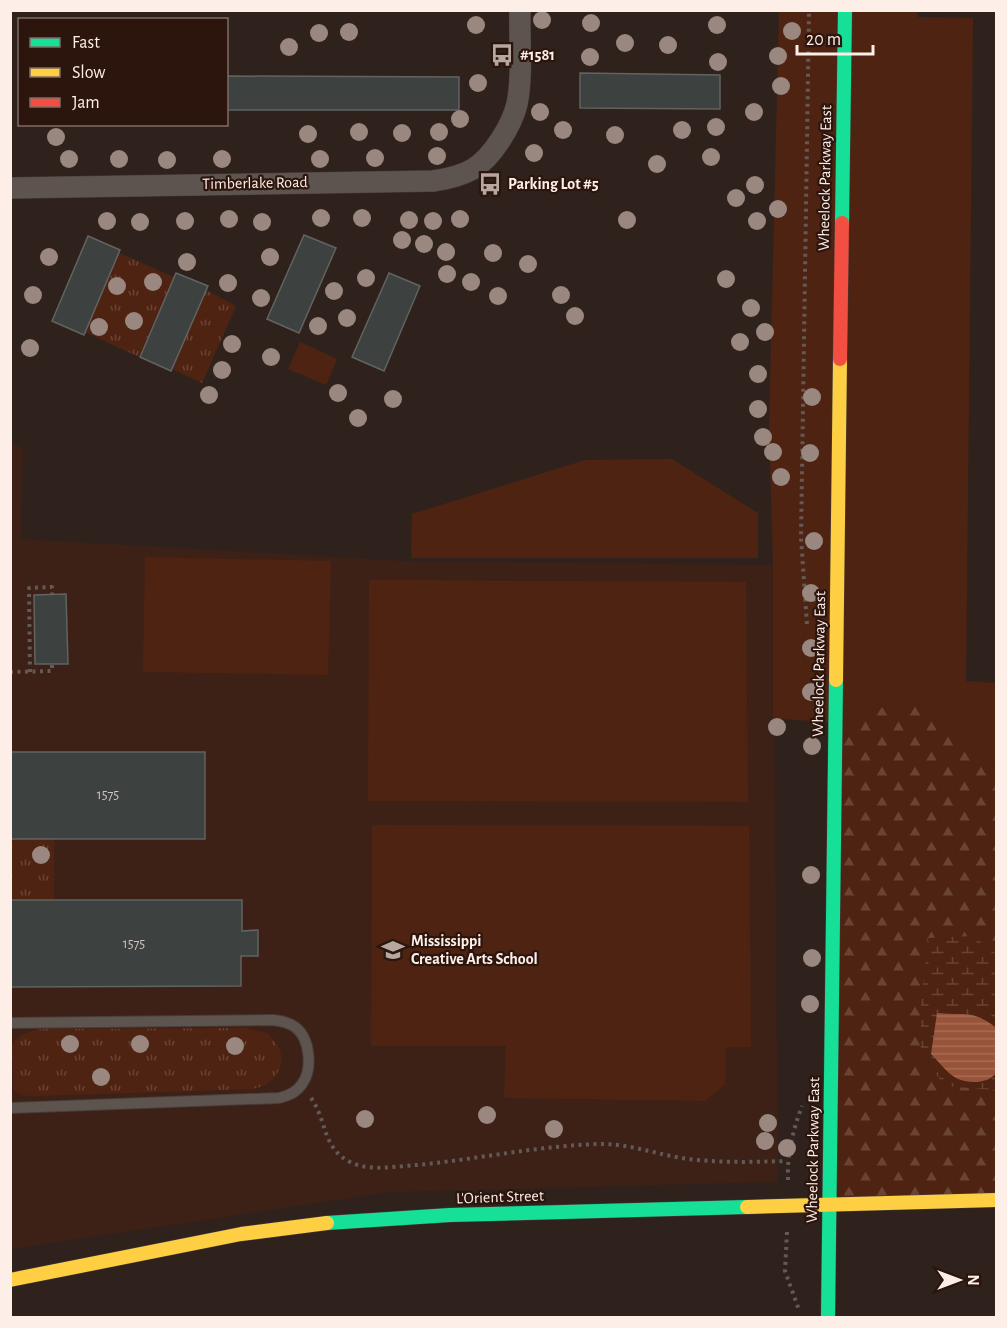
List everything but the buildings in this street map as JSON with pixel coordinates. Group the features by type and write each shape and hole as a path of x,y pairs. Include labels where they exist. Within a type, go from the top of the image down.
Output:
{"street":[{"name":"Timberlake Road","path":"10,188 433,180 455,177 476,167 507,130 517,103 520,10"},
{"name":"Wheelock Parkway East","path":"828,1317 845,10"},
{"name":"L'Orient Street","path":"10,1280 241,1234 311,1224 450,1215 996,1200"}],"lane":[{"path":"10,1023 254,1019 284,1021 300,1032 309,1059 307,1073 301,1085 291,1094 279,1098 10,1108"}],"path":[{"path":"807,629 801,538 808,10"},
{"path":"30,672 29,588 52,587 52,594"},
{"path":"10,672 52,671 52,664"},
{"path":"301,1085 319,1111 324,1132 332,1147 349,1162 367,1168 600,1144 628,1147 686,1159 734,1162 787,1161 794,1127 803,1101"},
{"path":"786,1245 785,1271 801,1317"}],"shaded area":[{"name":"Mississippi Creative Arts School","path":"11,443 23,448 21,539 403,561 773,565 778,1182 390,1192 11,1249"},
{"path":"937,1013 973,1015 995,1027 996,1073 992,1077 978,1082 961,1080 949,1073 931,1054"}],"green space":[{"path":"917,10 918,17 973,18 966,681 996,683 996,763 988,764 940,725 915,701 883,707 835,723 773,718 773,565 769,427 779,11"},
{"path":"119,253 174,277 139,357 85,332"},
{"path":"206,290 236,306 202,383 172,369"},
{"path":"300,342 337,359 326,385 288,369"},
{"path":"672,459 758,513 758,558 411,558 412,514 585,460"},
{"path":"145,557 331,561 328,675 143,672"},
{"path":"369,580 746,582 748,802 368,801"},
{"path":"915,701 940,725 988,764 996,763 996,1200 829,1203 835,723 883,707"},
{"path":"372,825 749,826 751,1047 726,1047 725,1084 705,1101 504,1098 506,1046 371,1046"},
{"path":"10,839 54,839 54,900 11,900"},
{"path":"973,936 996,954 996,1089 994,1090 945,1086 921,1055 921,1003 928,938"},
{"path":"246,1028 268,1034 280,1050 281,1057 276,1076 266,1084 253,1089 31,1096 19,1094 13,1089 12,1044 22,1035 34,1031 43,1029"}],"traffic: fast":[{"path":"842,223 845,10"},
{"path":"828,1318 836,680"},
{"path":"327,1223 450,1215 747,1207"}],"traffic: slow":[{"path":"836,680 840,359"},
{"path":"747,1207 996,1200"},
{"path":"10,1280 241,1234 327,1223"}],"traffic: jam":[{"path":"840,359 842,223"}],"place":[{"name":"#1581","path":"502,55"},
{"name":"Parking Lot #5","path":"490,184"},
{"name":"Mississippi Creative Arts School","path":"393,950"}]}
